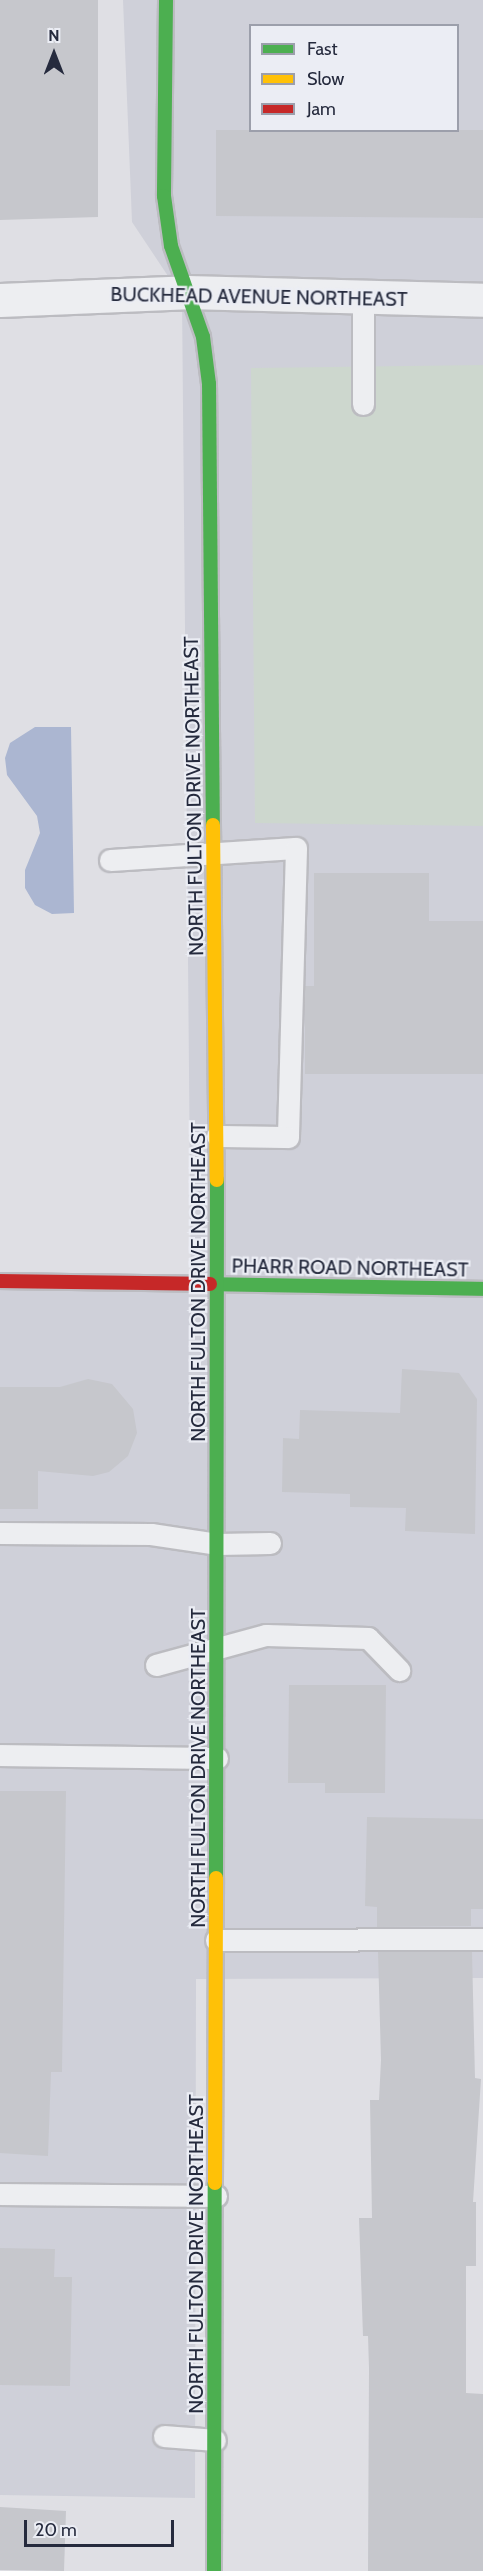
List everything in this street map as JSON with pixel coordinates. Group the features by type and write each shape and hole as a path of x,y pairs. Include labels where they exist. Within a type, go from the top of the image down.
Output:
{"street":[{"name":"NORTH FULTON DRIVE NORTHEAST","path":"166,0 164,196 171,246 203,337 209,384 218,1286 214,2571"},
{"name":"BUCKHEAD AVENUE NORTHEAST","path":"0,300 187,292 483,300"},
{"name":"PHARR ROAD NORTHEAST","path":"0,1281 483,1289"}],"lane":[{"path":"363,297 363,404"},
{"path":"110,860 296,848 288,1137 217,1136"},
{"path":"0,1533 151,1534 218,1544 270,1543"},
{"path":"156,1665 218,1646 266,1635 368,1638 399,1670"},
{"path":"0,1755 217,1758"},
{"path":"216,1940 483,1939"},
{"path":"0,2194 216,2196"},
{"path":"164,2436 215,2440"}],"shaded area":[{"path":"123,0 483,0 483,1978 196,1979 195,2498 0,2495 0,1284 191,1292 182,297 132,222"},
{"path":"483,365 483,826 255,823 251,368"}],"water":[{"path":"35,727 71,727 74,913 52,914 35,905 25,888 25,870 40,833 37,816 7,775 5,758 10,743"}],"building":[{"path":"0,0 98,0 98,217 0,220"},
{"path":"216,130 459,132 459,130 483,130 483,218 216,216"},
{"path":"314,873 429,873 429,921 483,921 483,1074 305,1074 305,986 314,986"},
{"path":"402,1369 459,1373 477,1399 475,1534 405,1531 406,1508 350,1507 350,1494 282,1492 283,1438 299,1439 300,1410 400,1413"},
{"path":"88,1379 112,1384 133,1409 137,1433 128,1456 109,1472 93,1476 38,1471 38,1509 0,1509 0,1387 60,1387"},
{"path":"289,1685 386,1685 385,1793 325,1793 325,1783 288,1783"},
{"path":"0,1791 66,1791 62,2072 51,2072 48,2156 0,2153"},
{"path":"367,1817 483,1819 483,1909 471,1909 471,1926 377,1927 377,1907 365,1906"},
{"path":"378,1952 472,1952 475,2078 481,2079 473,2202 476,2202 476,2266 466,2266 466,2393 483,2394 483,2571 368,2571 369,2368 368,2336 363,2336 359,2218 372,2218 370,2100 379,2100 381,2060"},
{"path":"0,2248 55,2249 54,2277 72,2277 70,2386 0,2385"},
{"path":"0,2507 66,2511 64,2571 0,2570"}],"traffic: fast":[{"path":"166,0 164,196 171,246 203,337 209,384 213,825"},
{"path":"216,1878 217,1180"},
{"path":"210,1284 483,1289"},
{"path":"214,2571 215,2183"}],"traffic: slow":[{"path":"213,825 217,1180"},
{"path":"215,2183 216,1878"}],"traffic: jam":[{"path":"0,1281 210,1284"}]}
